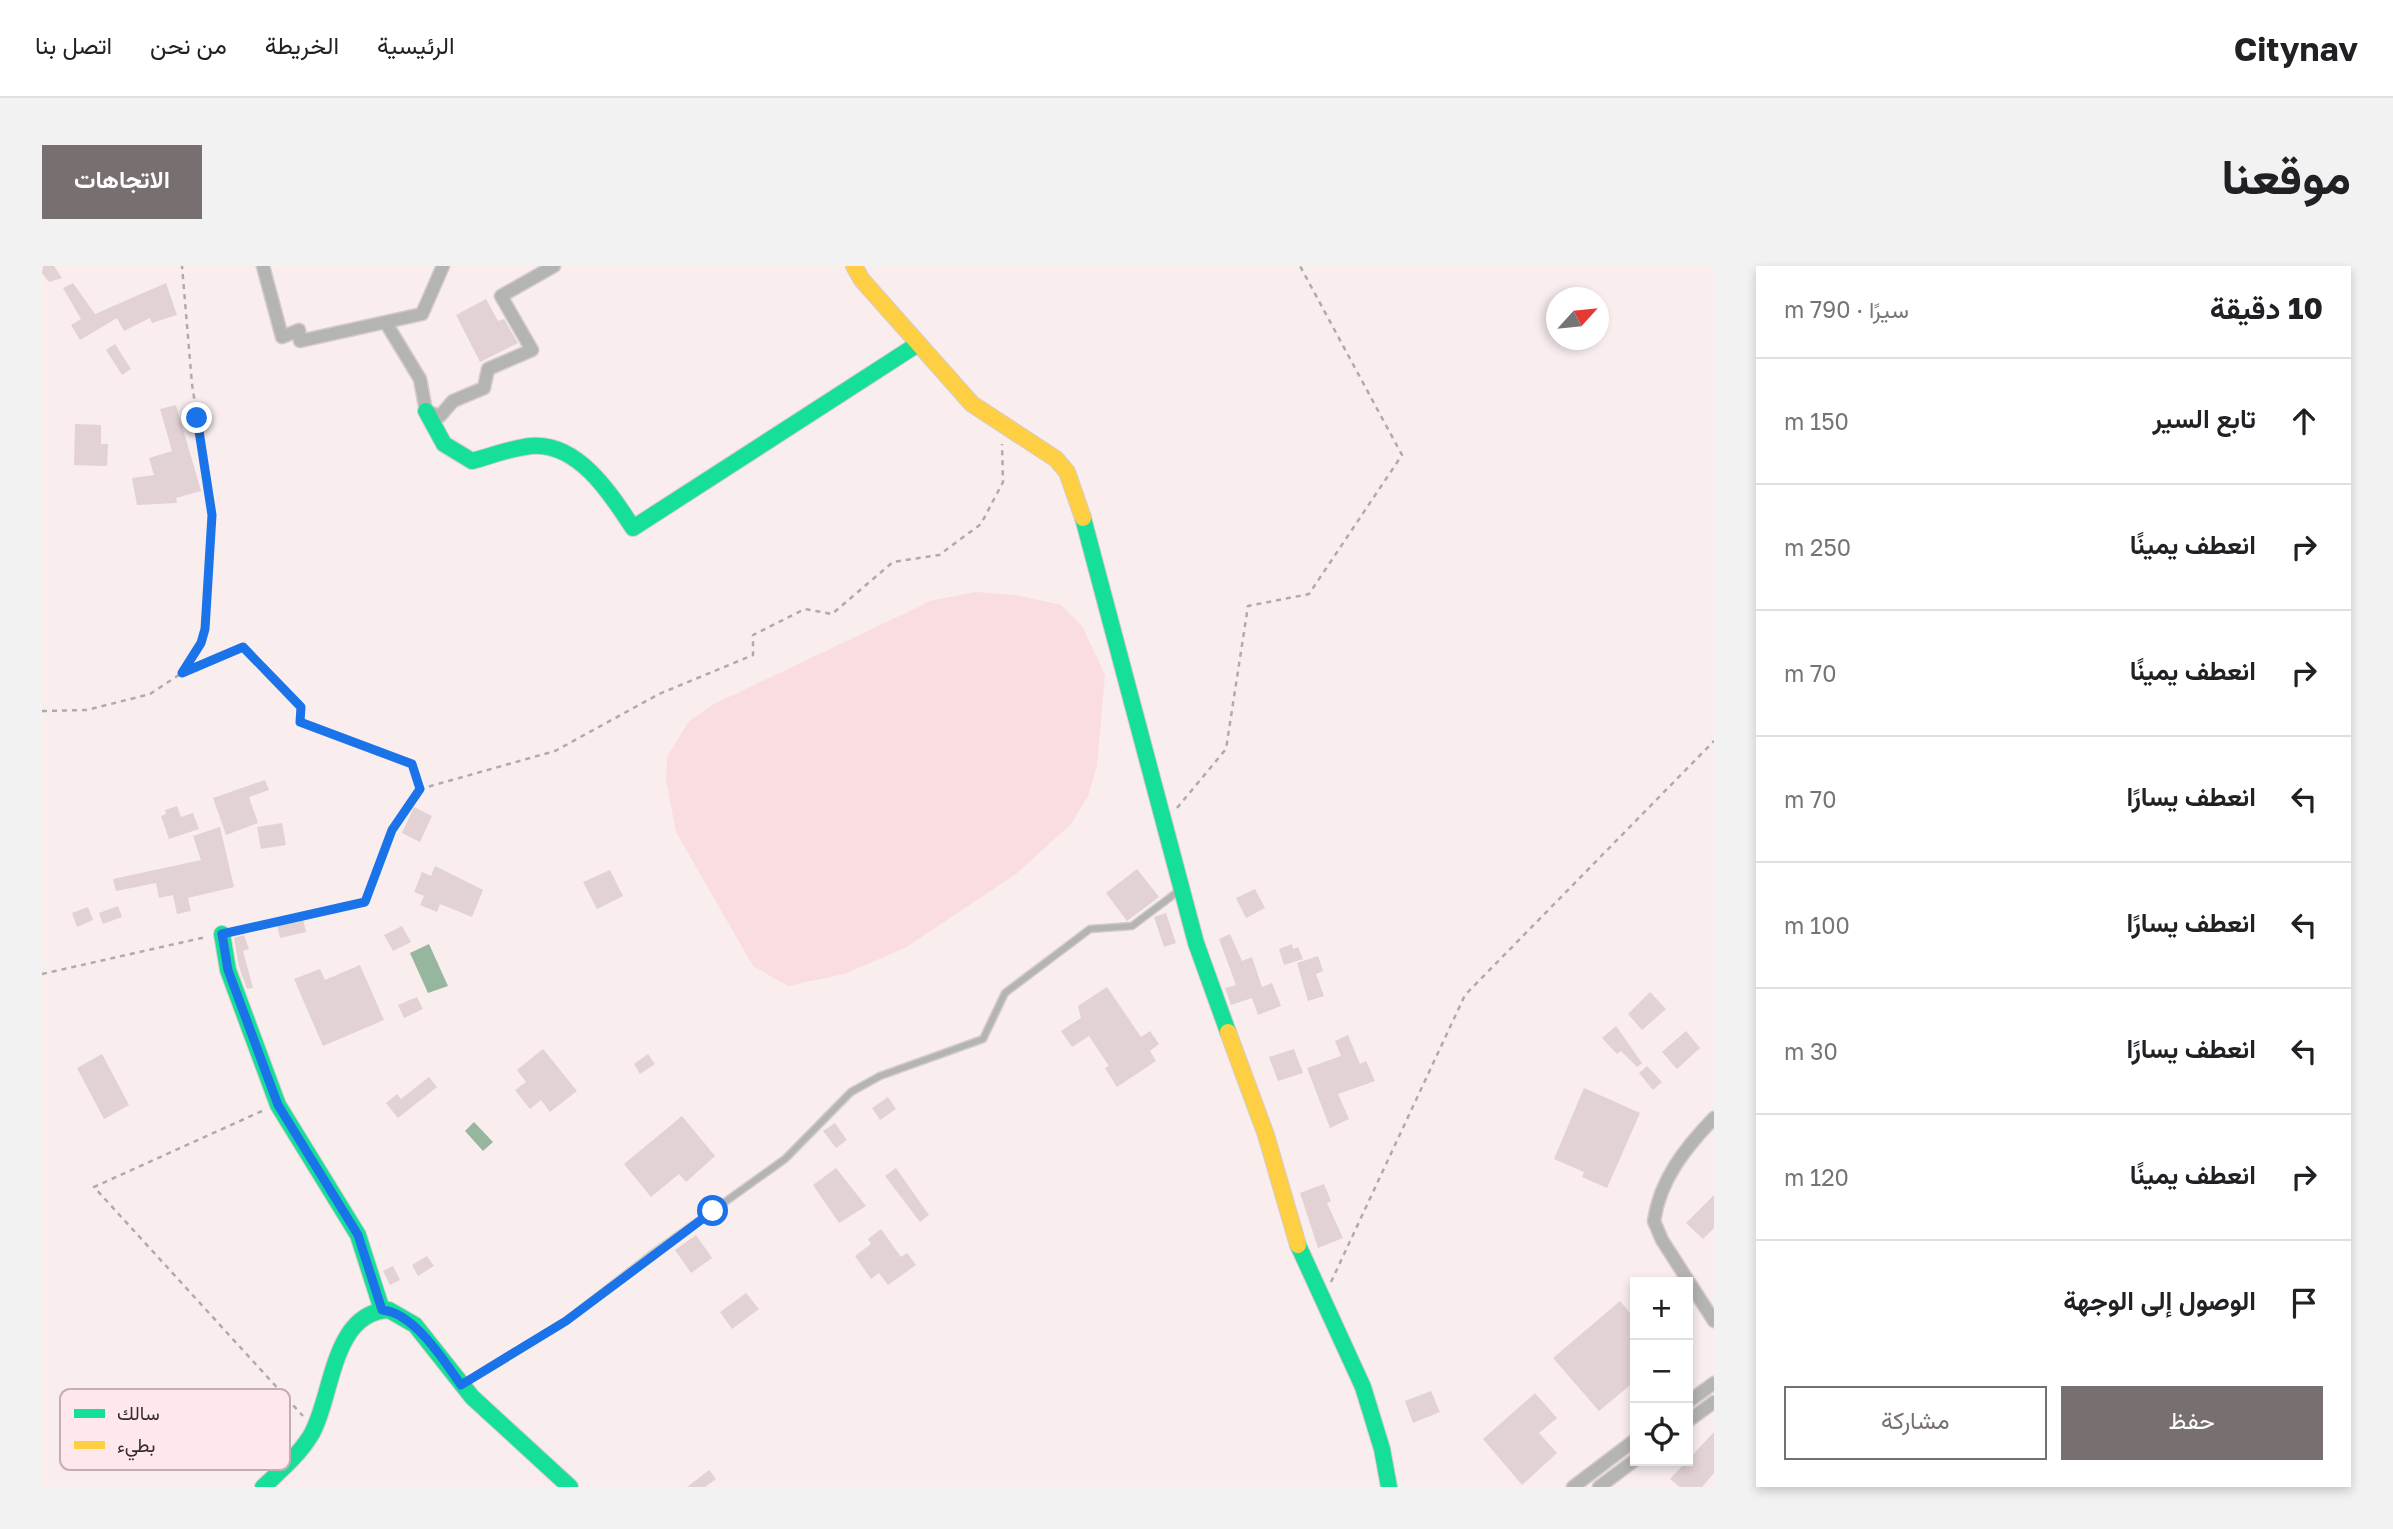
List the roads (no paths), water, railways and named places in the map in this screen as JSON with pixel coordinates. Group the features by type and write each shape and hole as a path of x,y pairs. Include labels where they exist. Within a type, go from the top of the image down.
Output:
{"street":[{"path":"263,266 282,337 299,330 300,341 422,314 443,266"},
{"path":"426,411 440,416 453,401 484,388 488,369 532,349 501,296 554,266"},
{"path":"854,266 972,404 1056,458 1067,472 1079,499 1196,943 1281,1179 1302,1259 1321,1301 1344,1341 1363,1387 1382,1449 1389,1487"},
{"path":"386,323 420,379 426,411 444,444 472,461 535,446 570,457 602,480 633,528 918,344"},
{"path":"222,934 228,970 278,1105 358,1235 382,1310"},
{"path":"1714,1118 1685,1149 1667,1179 1654,1221 1662,1240 1714,1321"},
{"path":"290,1460 315,1429 344,1342 363,1320 382,1310 395,1311 407,1318 443,1359 461,1385 570,1487"},
{"path":"1693,1398 1714,1382"},
{"path":"1693,1418 1714,1402"},
{"path":"1573,1487 1630,1444"},
{"path":"1599,1487 1630,1464"},
{"path":"263,1487 280,1470"}],"lane":[{"path":"461,1385 566,1321 651,1255 785,1159 851,1092 880,1076 983,1039 1005,993 1090,929 1132,926 1182,889"}]}
